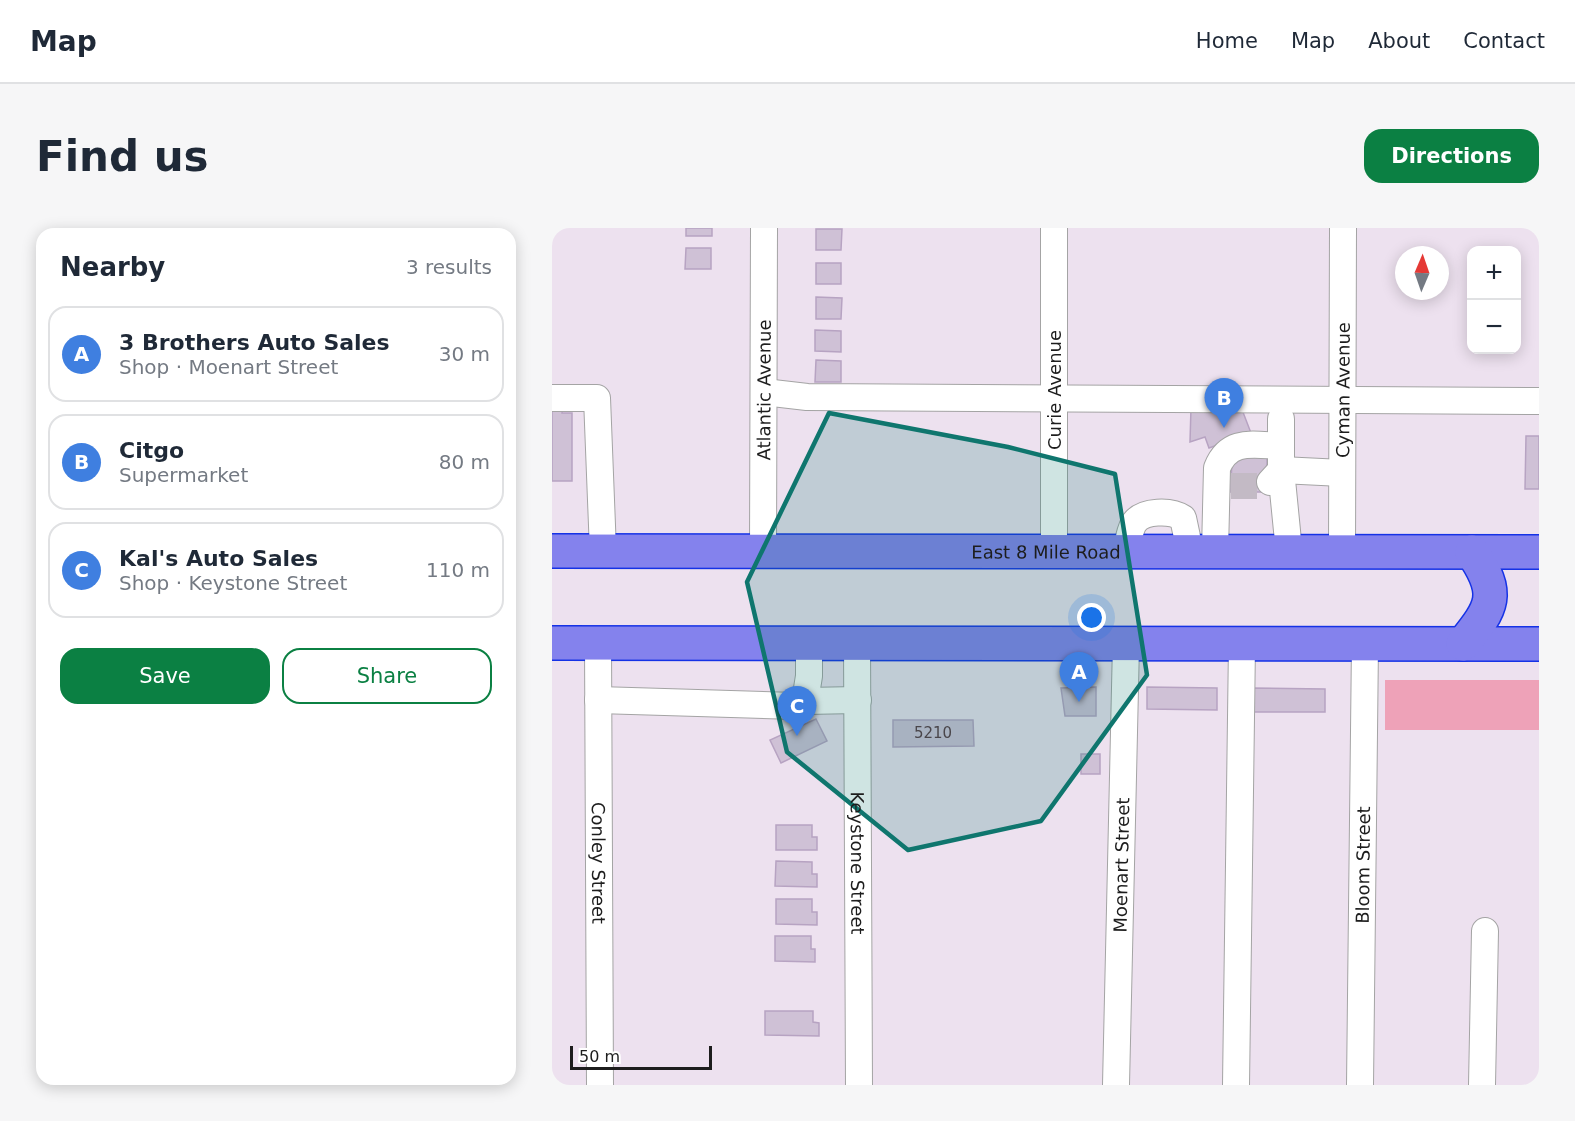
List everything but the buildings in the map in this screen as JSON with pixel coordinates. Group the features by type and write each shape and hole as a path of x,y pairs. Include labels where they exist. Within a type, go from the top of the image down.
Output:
{"highway":[{"name":"East 8 Mile Road","path":"552,551 1539,552"},
{"path":"1462,644 1483,620 1492,595 1491,584 1485,571 1472,552"},
{"path":"552,643 1539,645"}],"street":[{"name":"Atlantic Avenue","path":"763,552 765,228"},
{"name":"Curie Avenue","path":"1054,228 1054,551"},
{"name":"Cyman Avenue","path":"1342,228 1342,552"},
{"path":"764,392 807,397 1539,401"},
{"path":"552,398 597,398 603,551"},
{"path":"1281,418 1274,468 1289,551"},
{"path":"1202,551 1226,474 1222,456 1229,449 1241,445 1274,468 1342,473"},
{"name":"Conley Street","path":"598,643 600,1085"},
{"path":"806,701 809,643"},
{"name":"Keystone Street","path":"857,643 859,1085"},
{"name":"Moenart Street","path":"1116,1085 1126,644"},
{"path":"1236,1085 1242,644"},
{"name":"Bloom Street","path":"1360,1085 1365,644"},
{"path":"598,700 796,706 806,701 858,700"},
{"path":"1482,1085 1485,931"}],"highlighted area":[{"path":"829,413 1008,447 1115,474 1147,675 1041,821 908,850 787,752 747,582"}],"shaded area":[{"path":"1385,680 1539,680 1539,730 1385,730"}],"tunnel":[{"path":"1231,486 1267,486"}],"place":[{"name":"Citgo","path":"1224,428"},
{"name":"3 Brothers Auto Sales","path":"1079,702"},
{"name":"Kal's Auto Sales","path":"797,736"}]}
